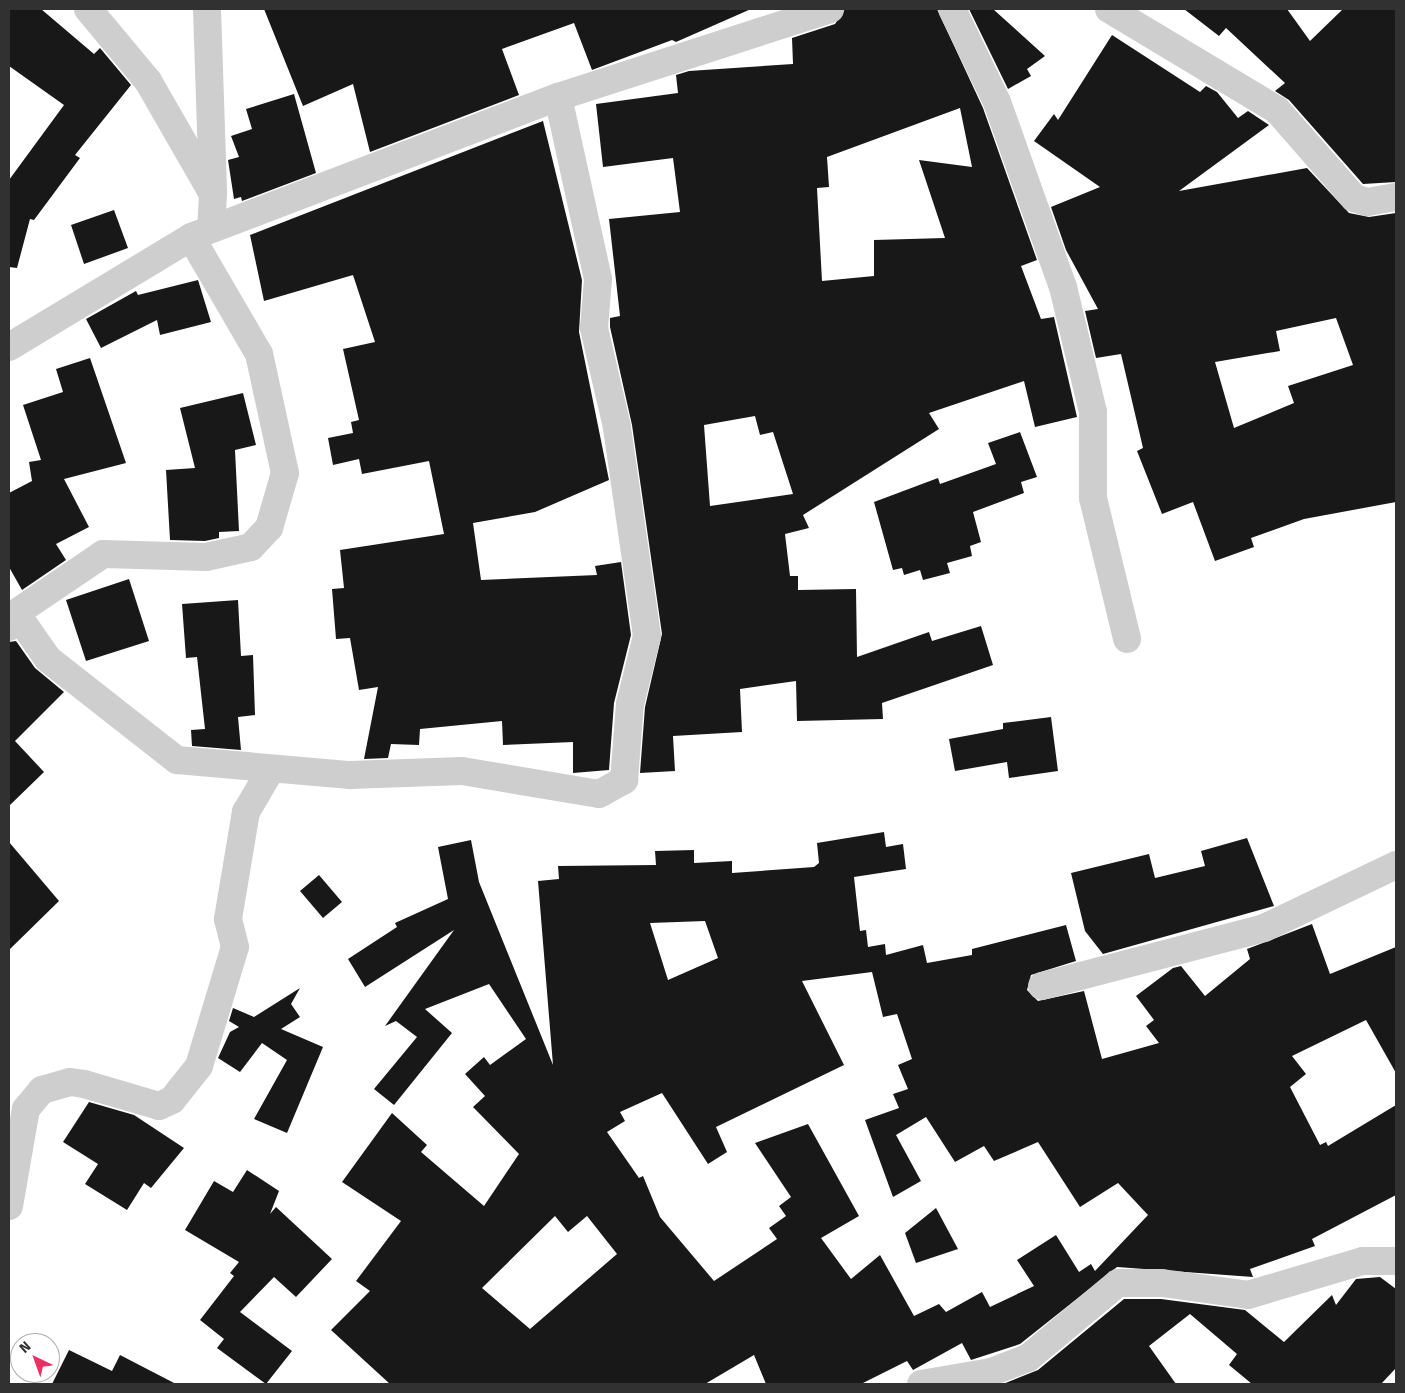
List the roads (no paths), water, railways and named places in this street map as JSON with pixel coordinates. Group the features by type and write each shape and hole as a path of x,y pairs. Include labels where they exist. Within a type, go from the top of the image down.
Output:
{"street":[{"path":"88,9 148,81 213,194"},
{"path":"207,9 213,194 201,233 259,354 286,473 269,528 251,547 206,557 104,554 13,620 48,659 177,760 270,770 350,775 462,771 599,794 624,780 630,704 647,636 617,428 594,328 598,279 558,97"},
{"path":"9,347 201,233 558,97 830,9"},
{"path":"952,9 997,102 1063,287 1093,412 1093,498 1127,639"},
{"path":"1109,9 1277,110 1354,198 1367,202 1396,197"},
{"path":"9,1206 26,1108 42,1090 70,1082 84,1084 159,1106 178,1095 199,1066 234,948 228,919 246,812 270,770"},
{"path":"1042,986 1264,928 1396,865"},
{"path":"921,1384 991,1372 1028,1358 1118,1283 1162,1283 1248,1295 1363,1261 1396,1261"}]}
